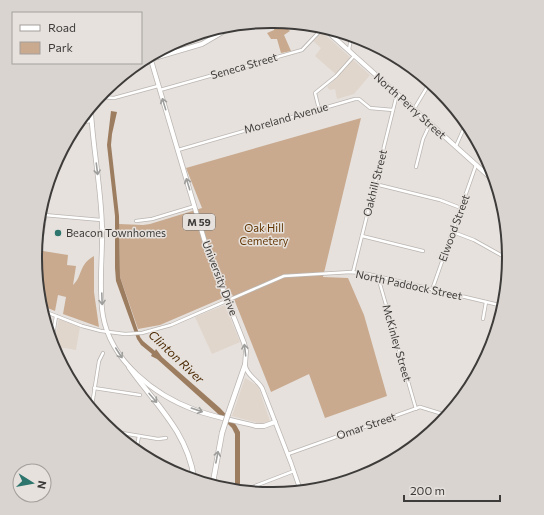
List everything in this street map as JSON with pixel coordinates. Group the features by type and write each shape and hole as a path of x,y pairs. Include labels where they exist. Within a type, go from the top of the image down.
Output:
{"highway":[{"name":"M 59","path":"213,479 222,433 245,365"},
{"path":"129,368 139,382 159,404 174,426 185,448 193,473"}],"main road":[{"path":"163,56 198,46 220,34"},
{"name":"North Perry Street","path":"333,36 485,173"},
{"name":"University Drive","path":"152,62 210,257 244,343 246,351 245,365"},
{"path":"91,117 102,220 102,306 108,333 118,352 129,368 167,397 194,410 259,426 275,422"},
{"path":"245,365 248,373 259,383 262,388 299,485"}],"street":[{"name":"Seneca Street","path":"107,98 114,98 159,88 302,50 319,32"},
{"path":"348,51 350,41"},
{"path":"318,109 315,93 336,76 354,56"},
{"path":"414,109 426,88"},
{"name":"Oakhill Street","path":"354,272 397,94"},
{"name":"Moreland Avenue","path":"178,150 356,98 370,108 393,110"},
{"path":"416,167 423,139 430,124"},
{"path":"456,146 463,130"},
{"name":"Elwood Street","path":"432,290 476,165"},
{"path":"375,184 440,200 461,208"},
{"path":"136,221 152,219 195,206"},
{"path":"47,215 102,220"},
{"path":"453,232 474,240 502,256"},
{"path":"362,236 423,251"},
{"name":"North Paddock Street","path":"49,313 86,327 108,333 142,333 166,327 285,276 354,272 497,304"},
{"name":"McKinley Street","path":"378,277 416,409"},
{"path":"483,319 486,302"},
{"path":"54,328 56,316"},
{"path":"93,400 99,361 103,353"},
{"path":"94,388 140,395"},
{"name":"Omar Street","path":"288,454 422,407 441,413"},
{"path":"125,434 159,439 166,438"},
{"path":"137,444 139,436"},
{"path":"254,487 294,471"}],"shaded area":[{"path":"321,33 324,34 370,75 354,94 337,99 335,89 330,90 327,87 338,76 315,56 321,48 313,41"},
{"path":"111,111 117,112 111,145 119,216 120,277 140,337 155,351 156,349 162,357 220,408 236,425 240,432 240,485 235,484 235,434 232,428 157,359 151,356 152,354 141,345 137,339 116,281 115,216 107,145"},
{"path":"225,305 240,342 212,354 195,317"},
{"path":"59,319 80,327 76,350 61,347 56,333"},
{"path":"245,378 258,386 270,421 261,424 232,416"}],"green space":[{"path":"275,28 287,28 290,31 284,35 291,51 281,53 277,39 271,39 267,33 274,30"},
{"name":"Oak Hill Cemetery","path":"361,118 323,277 348,278 364,315 387,396 325,418 309,374 271,392 232,294 160,325 138,329 120,277 119,224 150,224 202,208 186,168"},
{"path":"43,251 68,255 67,265 76,266 73,285 85,263 94,256 94,292 99,327 63,314 66,297 58,295 55,311 48,308 44,287"}],"place":[{"name":"Beacon Townhomes","path":"58,233"}],"water label":[{"name":"Clinton River","path":"176,357"}]}
